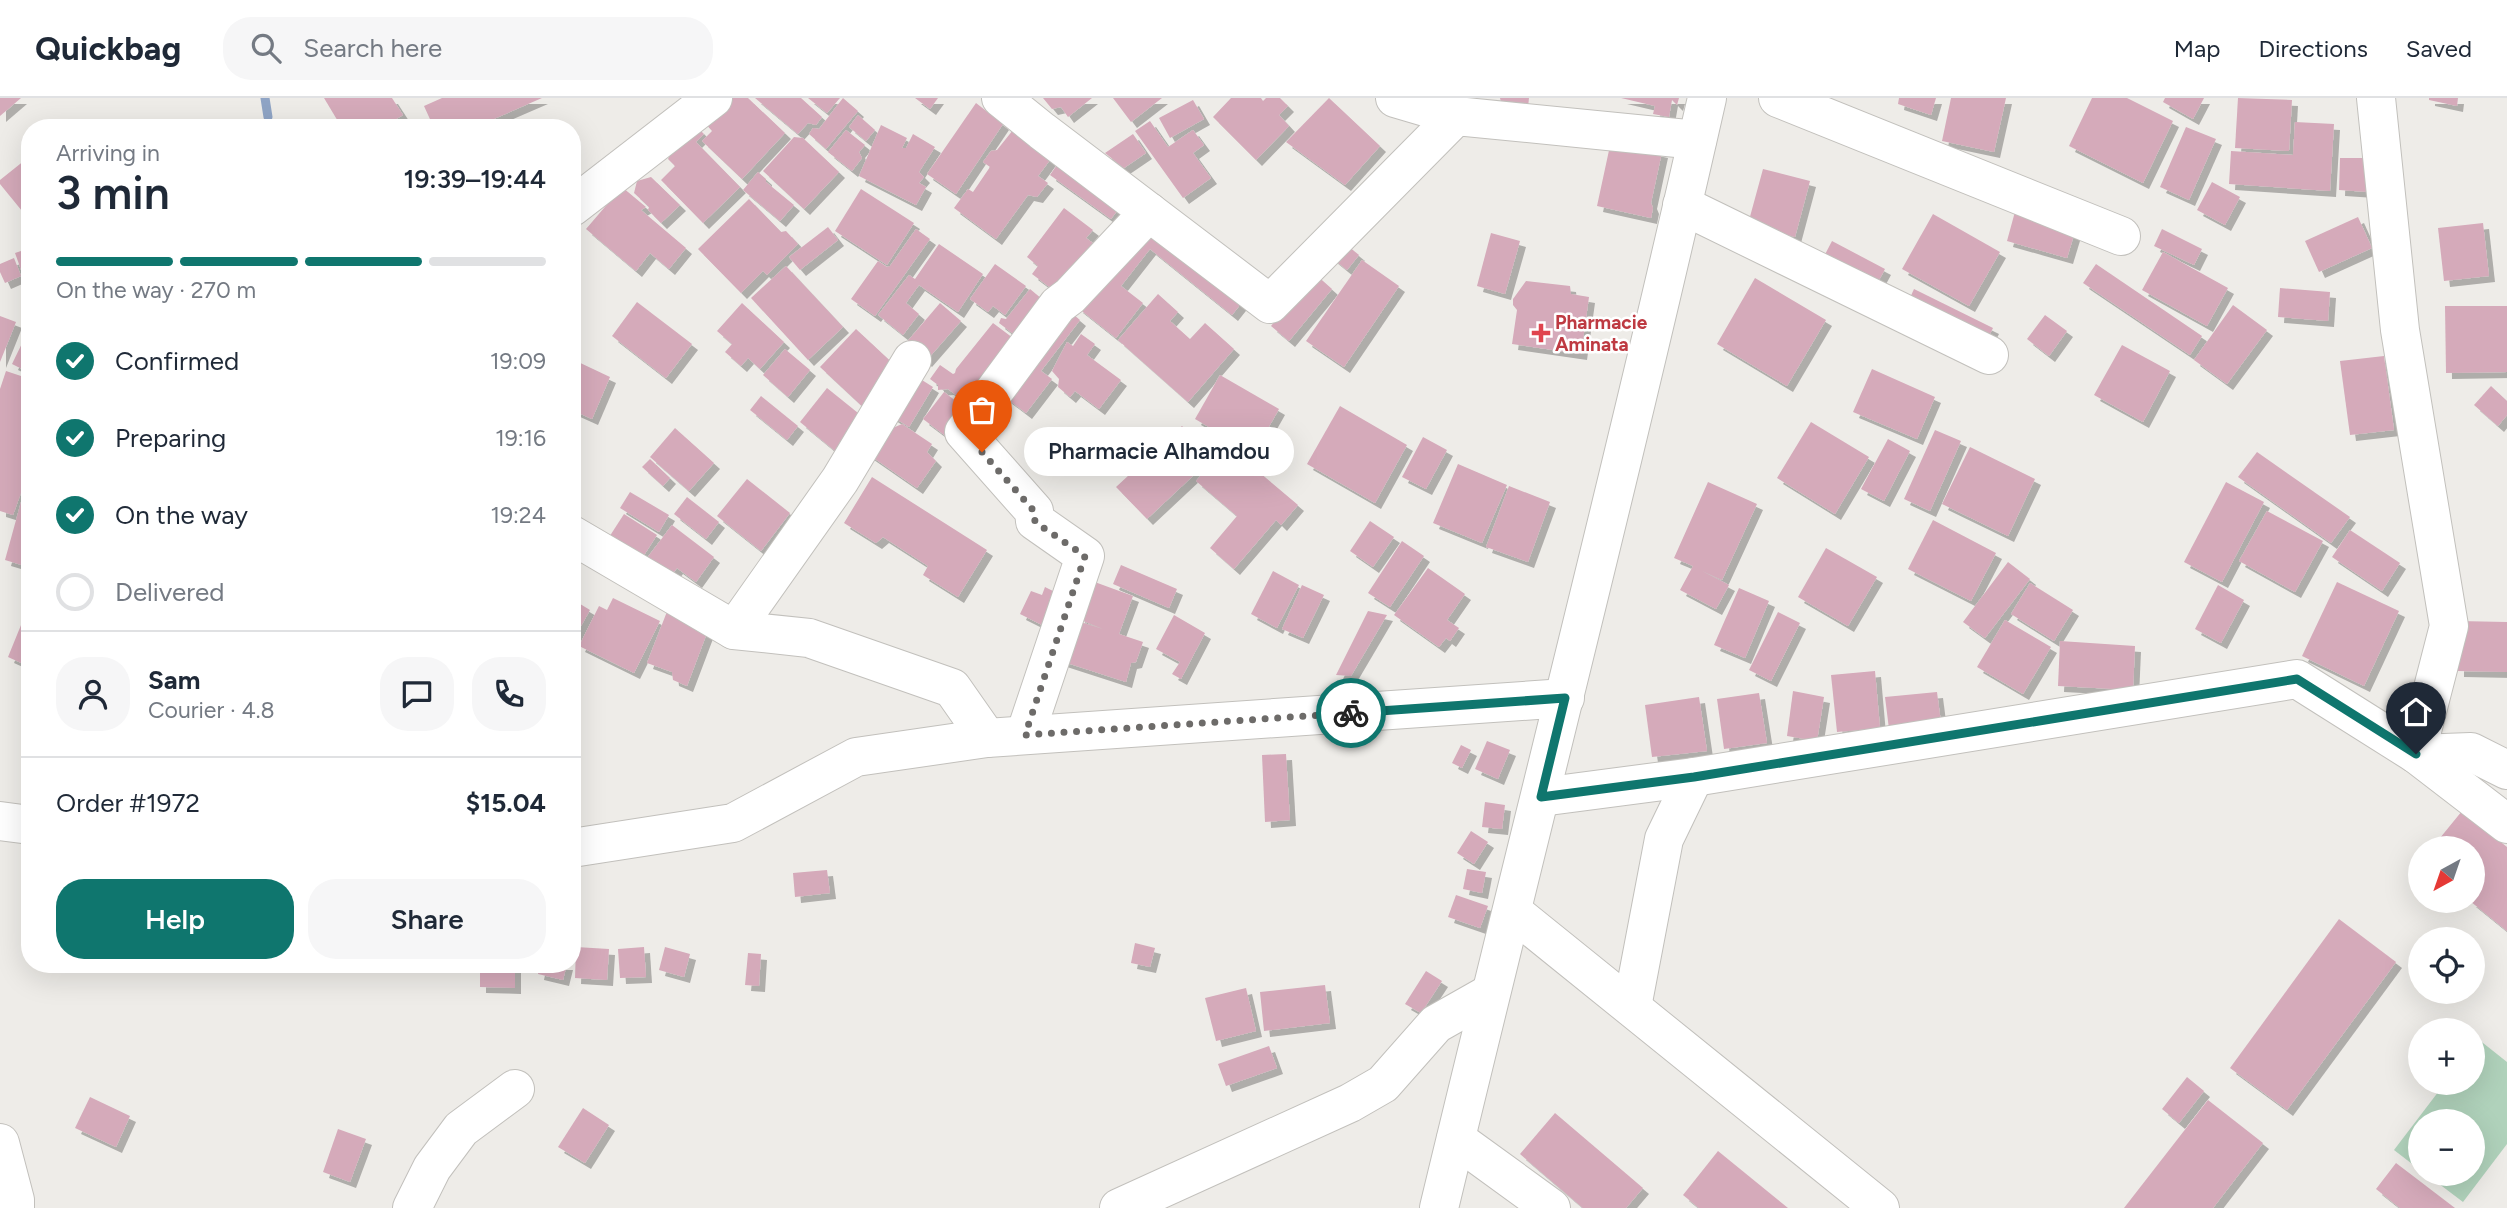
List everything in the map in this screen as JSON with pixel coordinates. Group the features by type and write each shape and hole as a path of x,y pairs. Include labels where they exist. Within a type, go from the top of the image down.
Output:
{"street":[{"path":"581,200 713,98"},
{"path":"1002,98 1270,304 1456,116"},
{"path":"1395,98 1456,116 1697,140"},
{"path":"1439,1208 1489,994 1565,698 1707,98"},
{"path":"1778,98 2121,236"},
{"path":"2376,98 2400,330 2449,626 2416,754"},
{"path":"1682,205 1989,355"},
{"path":"1025,735 1085,556 1035,522 1034,511 964,432 1058,305 1070,296 1149,212"},
{"path":"734,631 840,480 912,360"},
{"path":"581,540 734,631 809,638 952,688 987,738"},
{"path":"1541,797 1694,777 2297,679 2416,754 2507,824"},
{"path":"581,847 733,823 856,757 987,738 1565,698"},
{"path":"2416,754 2471,752 2507,770"},
{"path":"1632,1007 1664,839 1694,777"},
{"path":"0,821 21,824"},
{"path":"1511,911 1880,1208"},
{"path":"1119,1208 1350,1103 1383,1084 1436,1024 1489,994"},
{"path":"412,1208 432,1168 461,1129 515,1089"},
{"path":"1456,1139 1551,1208"},
{"path":"0,1143 15,1208"}],"green space":[{"path":"2485,1045 2507,1062 2507,1144 2485,1173 2485,1109 2425,1109 2436,1095 2485,1095"},
{"path":"2408,1132 2408,1161 2394,1150"},
{"path":"2442,1186 2475,1186 2463,1202"}],"building":[{"path":"0,98 21,98 0,116"},
{"path":"324,98 392,98 403,115 396,119 337,119"},
{"path":"442,98 542,98 494,119 430,119 424,106"},
{"path":"725,98 748,98 785,133 742,179 702,141 712,131 703,121"},
{"path":"755,98 801,98 822,117 816,125 808,123 798,134"},
{"path":"808,98 840,98 827,113"},
{"path":"843,98 858,111 826,149 809,134 813,128 819,129"},
{"path":"915,98 938,98 930,109"},
{"path":"1043,98 1092,98 1068,117 1061,107 1052,109"},
{"path":"1113,98 1162,98 1131,122"},
{"path":"1231,98 1261,98 1263,101 1266,98 1280,98 1288,106 1279,115 1289,126 1256,160 1213,117"},
{"path":"1329,98 1380,146 1345,185 1286,142"},
{"path":"1500,98 1529,98 1528,107 1501,102"},
{"path":"1621,98 1679,98 1677,105 1672,100 1669,117 1653,114 1655,106"},
{"path":"1899,98 1936,98 1931,115 1898,104"},
{"path":"1951,98 2006,98 1994,152 1942,141"},
{"path":"2092,98 2127,98 2173,121 2143,183 2069,146"},
{"path":"2165,98 2204,98 2193,119 2163,102"},
{"path":"2238,98 2292,100 2289,151 2235,148"},
{"path":"2458,98 2457,106 2429,100"},
{"path":"1193,100 1204,119 1170,138 1159,118"},
{"path":"976,103 1003,124 956,194 927,174"},
{"path":"858,115 875,130 866,141 849,127"},
{"path":"1150,121 1168,147 1193,130 1204,145 1193,153 1211,178 1183,198 1135,131"},
{"path":"2295,122 2334,124 2330,191 2229,184 2231,151 2293,155"},
{"path":"881,125 907,138 902,148 906,148 913,134 935,147 919,172 924,177 919,183 926,187 916,205 859,176"},
{"path":"2186,127 2216,139 2189,200 2160,187"},
{"path":"698,128 704,134 696,142 740,187 703,223 661,180 675,166 668,159 679,136"},
{"path":"846,130 865,145 859,152 862,158 852,171 828,152"},
{"path":"1013,130 1050,160 1038,176 1048,183 1037,197 1028,195 996,239 954,208 968,189 973,192 990,167 983,162"},
{"path":"1133,134 1146,153 1124,168 1105,153"},
{"path":"794,137 803,138 839,172 804,209 763,171"},
{"path":"1611,141 1662,152 1651,203 1651,218 1597,206"},
{"path":"1063,156 1125,200 1111,219 1050,175"},
{"path":"2340,158 2370,158 2369,192 2339,190"},
{"path":"21,163 21,210 0,184 0,180"},
{"path":"1763,169 1810,181 1795,237 1748,224"},
{"path":"758,172 794,205 780,221 743,190"},
{"path":"651,177 680,205 661,223 634,193 637,181"},
{"path":"2212,182 2240,197 2225,225 2197,210"},
{"path":"622,187 646,207 641,210 686,248 669,269 650,253 636,271 586,229"},
{"path":"861,189 914,223 887,265 835,231"},
{"path":"749,199 781,232 786,231 798,244 767,275 763,271 741,293 698,249"},
{"path":"1064,208 1093,230 1086,238 1101,249 1064,298 1032,274 1038,266 1027,257"},
{"path":"2016,208 2077,225 2067,258 2007,241"},
{"path":"1933,214 2000,252 1969,306 1902,269"},
{"path":"1148,217 1247,296 1232,315 1150,249 1121,286 1143,303 1116,338 1077,307"},
{"path":"2358,217 2372,248 2319,272 2305,241"},
{"path":"2483,223 2489,276 2444,281 2438,228"},
{"path":"828,227 838,240 800,270 789,257"},
{"path":"916,229 930,239 875,316 851,299 878,261 890,266"},
{"path":"2162,229 2202,249 2194,265 2154,246"},
{"path":"1491,233 1520,241 1505,294 1477,286"},
{"path":"1832,241 1885,269 1872,293 1819,266"},
{"path":"1343,242 1359,255 1347,270 1331,257"},
{"path":"939,244 983,274 958,312 919,285 906,303 919,314 903,335 878,315 909,275 915,279"},
{"path":"21,251 21,270 15,253"},
{"path":"2163,252 2228,288 2207,326 2142,290"},
{"path":"14,258 21,276 5,283 0,264"},
{"path":"1362,260 1399,286 1344,367 1306,341"},
{"path":"995,264 1026,286 1005,315 993,306 988,312 970,299"},
{"path":"2096,264 2202,336 2190,355 2083,283"},
{"path":"786,266 843,327 808,360 751,298"},
{"path":"1314,273 1332,289 1289,341 1271,326"},
{"path":"1755,278 1826,320 1787,386 1717,344"},
{"path":"1526,281 1570,286 1571,294 1589,297 1581,354 1512,344 1517,310 1513,299"},
{"path":"2280,288 2330,292 2328,321 2278,317"},
{"path":"1030,289 1042,299 1025,343 999,323 1001,318 1006,319"},
{"path":"1914,289 1993,328 1983,347 1905,309"},
{"path":"1158,294 1178,312 1170,321 1190,339 1205,323 1234,349 1188,402 1118,340"},
{"path":"637,302 692,344 666,378 612,336"},
{"path":"742,303 784,342 760,369 748,358 741,366 725,352 732,344 717,331"},
{"path":"940,303 961,321 926,361 906,343"},
{"path":"1062,305 1080,320 1041,371 1052,379 1026,413 997,391"},
{"path":"2233,305 2267,330 2227,384 2194,360"},
{"path":"2445,306 2507,306 2507,372 2446,373"},
{"path":"2045,315 2067,331 2049,356 2027,339"},
{"path":"0,316 16,322 0,362"},
{"path":"993,323 1025,347 977,411 948,389 938,390 938,385 930,379 940,365 955,373"},
{"path":"856,329 900,370 864,408 820,367"},
{"path":"1081,334 1095,344 1087,355 1121,380 1099,409 1075,391 1070,397 1058,387 1059,379 1052,371 1067,342 1073,346"},
{"path":"2122,345 2170,371 2143,422 2094,395"},
{"path":"21,346 21,368 12,364"},
{"path":"785,349 810,370 788,397 763,375"},
{"path":"2384,356 2394,430 2350,435 2340,361"},
{"path":"581,363 610,377 592,419 581,414"},
{"path":"1872,369 1935,397 1917,439 1853,412"},
{"path":"6,371 21,376 21,493 13,515 0,511 0,389"},
{"path":"914,375 933,387 909,427 890,415"},
{"path":"1220,375 1279,409 1254,453 1195,419"},
{"path":"2491,386 2507,401 2507,415 2498,426 2474,405"},
{"path":"827,388 868,421 840,455 800,422"},
{"path":"944,392 972,413 951,440 923,419"},
{"path":"761,396 798,426 787,440 750,410"},
{"path":"1340,406 1407,445 1375,503 1307,464"},
{"path":"893,421 895,427 902,424 932,444 927,452 936,461 917,488 868,454"},
{"path":"1811,422 1869,457 1835,514 1777,478"},
{"path":"1182,426 1212,458 1147,519 1116,487"},
{"path":"675,428 714,463 689,491 650,457"},
{"path":"1935,430 1961,441 1930,511 1904,499"},
{"path":"1423,437 1447,450 1426,489 1402,477"},
{"path":"1888,439 1910,451 1884,501 1861,489"},
{"path":"1227,445 1298,505 1281,525 1276,520 1234,569 1210,548 1237,516 1196,481"},
{"path":"1970,447 2035,479 2008,536 1942,504"},
{"path":"2257,452 2350,517 2331,543 2238,477"},
{"path":"650,459 670,478 663,486 642,467"},
{"path":"1458,464 1507,485 1482,543 1433,523"},
{"path":"872,477 987,550 958,597 923,575 928,566 883,537 876,543 844,523"},
{"path":"747,479 790,513 761,551 717,516"},
{"path":"1708,482 1757,504 1722,580 1702,571 1729,585 1716,609 1680,590 1693,566 1674,558"},
{"path":"2226,482 2264,502 2222,582 2184,562"},
{"path":"1509,486 1550,502 1528,562 1486,547"},
{"path":"630,492 669,515 659,532 620,508"},
{"path":"687,497 719,522 706,539 674,514"},
{"path":"21,502 21,565 5,560"},
{"path":"2267,511 2323,541 2295,592 2239,561"},
{"path":"624,514 657,535 637,566 604,545"},
{"path":"1933,520 1996,553 1971,601 1908,569"},
{"path":"1370,521 1394,537 1373,567 1350,551"},
{"path":"672,525 714,557 696,582 677,568 665,584 641,566"},
{"path":"2350,530 2400,563 2382,591 2332,557"},
{"path":"1402,541 1424,556 1390,607 1368,593"},
{"path":"1826,548 1877,577 1848,626 1798,597"},
{"path":"2008,562 2030,579 1985,638 1963,622"},
{"path":"1121,565 1177,589 1169,608 1113,584"},
{"path":"1428,568 1465,594 1447,620 1459,628 1450,641 1446,638 1439,647 1394,615"},
{"path":"1273,571 1299,585 1277,628 1251,614"},
{"path":"1092,581 1133,596 1119,634 1143,642 1136,662 1131,663 1126,682 1061,661 1074,620 1103,629 1078,619"},
{"path":"2337,582 2399,611 2364,686 2302,656"},
{"path":"2030,583 2073,610 2054,641 2011,614"},
{"path":"1302,585 1324,595 1303,638 1282,629"},
{"path":"2218,585 2244,600 2221,643 2195,629"},
{"path":"1045,587 1059,594 1044,626 1020,614 1031,591 1042,595"},
{"path":"1739,588 1769,601 1745,658 1714,645"},
{"path":"613,598 660,621 634,673 581,647 599,606 607,610"},
{"path":"581,604 590,610 581,626"},
{"path":"668,609 710,625 687,686 673,680 672,672 647,663"},
{"path":"1368,611 1387,615 1351,676 1336,675"},
{"path":"1778,612 1800,623 1771,681 1749,670"},
{"path":"1174,615 1205,633 1181,679 1172,674 1180,662 1156,649"},
{"path":"2005,620 2051,647 2023,694 1977,667"},
{"path":"2458,621 2507,622 2507,672 2458,671"},
{"path":"21,625 21,663 8,657"},
{"path":"2060,641 2135,646 2133,690 2058,686"},
{"path":"1875,671 1880,728 1837,732 1831,675"},
{"path":"1793,691 1824,697 1817,741 1787,736"},
{"path":"1937,692 1941,723 1889,729 1885,697"},
{"path":"1759,693 1767,743 1724,749 1717,699"},
{"path":"1699,697 1707,751 1652,757 1645,705"},
{"path":"1487,741 1510,750 1498,779 1475,769"},
{"path":"1461,745 1471,750 1462,768 1452,763"},
{"path":"1286,754 1290,820 1265,822 1262,755"},
{"path":"1485,802 1505,805 1502,829 1482,827"},
{"path":"2462,811 2507,847 2507,931 2485,913 2485,836 2442,836"},
{"path":"1471,831 1488,842 1474,864 1457,853"},
{"path":"1467,869 1486,872 1482,893 1463,889"},
{"path":"827,870 830,893 795,897 793,873"},
{"path":"1456,895 1488,906 1480,928 1448,917"},
{"path":"2339,919 2396,962 2287,1110 2230,1068"},
{"path":"1135,943 1155,948 1150,967 1131,963"},
{"path":"581,947 609,949 607,980 575,978 575,973 581,973"},
{"path":"644,947 646,977 620,978 618,949"},
{"path":"665,947 690,954 684,977 659,970"},
{"path":"748,953 761,954 759,986 745,985"},
{"path":"1426,971 1442,981 1421,1013 1405,1004"},
{"path":"480,973 515,973 515,988 480,987"},
{"path":"538,973 565,973 563,980"},
{"path":"1325,985 1330,1023 1264,1031 1260,992"},
{"path":"1246,988 1256,1031 1216,1041 1205,998"},
{"path":"1269,1046 1277,1068 1226,1086 1218,1064"},
{"path":"2187,1077 2204,1091 2179,1123 2162,1109"},
{"path":"90,1097 130,1116 116,1147 75,1128"},
{"path":"2208,1100 2263,1143 2213,1208 2124,1208"},
{"path":"583,1108 609,1125 585,1163 558,1147"},
{"path":"1555,1113 1643,1188 1626,1208 1583,1208 1520,1154"},
{"path":"338,1129 366,1139 350,1182 323,1172"},
{"path":"1718,1151 1788,1208 1699,1208 1683,1195"},
{"path":"2396,1163 2408,1172 2408,1186 2426,1186 2455,1208 2400,1208 2376,1189"}],"waterway":[{"path":"265,98 268,117"}],"way so far":[{"path":"982,452 1034,511 1035,522 1085,556 1025,735 1351,713"}],"place":[{"name":"Pharmacie Aminata","path":"1541,333"},
{"name":"Pharmacie Alhamdou","path":"982,452"}],"route":[{"path":"1351,713 1565,698 1541,797 1694,777 2297,679 2416,754"}]}
